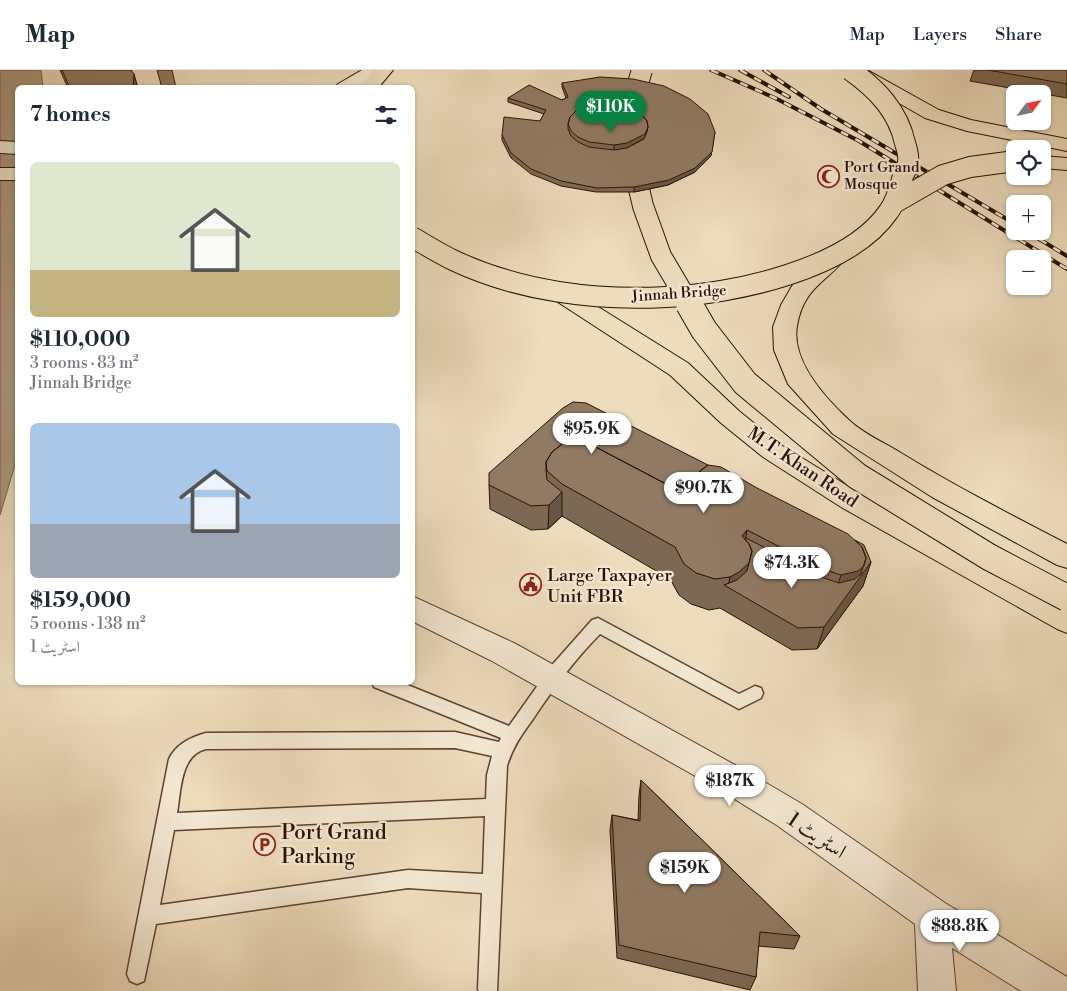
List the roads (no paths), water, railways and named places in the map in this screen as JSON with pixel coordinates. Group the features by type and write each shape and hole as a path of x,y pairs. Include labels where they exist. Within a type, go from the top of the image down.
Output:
{"highway":[{"path":"371,85 384,70"},
{"path":"642,70 632,103 632,159 643,206 660,256 704,330 745,384 857,476 918,515 990,557 1067,598"},
{"path":"655,70 647,108 647,159 657,203 680,256 721,327 758,375 818,430 926,504 1067,583"},
{"name":"Jinnah Bridge","path":"418,242 483,272 508,280 554,290 616,297 679,297 705,294 739,289 793,275 838,254 862,238 882,220 896,202 908,161 899,122 872,86 850,70"},
{"path":"855,70 932,114 967,125 1067,145"},
{"path":"896,202 943,176 970,166 1006,162"},
{"path":"1051,163 1067,164"},
{"path":"838,254 803,286 792,305 785,327 786,350 797,378 842,428 941,490 1067,557"},
{"name":"M.T. Khan Road","path":"554,290 680,369 730,417 772,451 850,500 1067,621"}],"street":[{"path":"349,85 375,70"},
{"path":"0,147 15,148"},
{"path":"0,174 15,174"},
{"name":"اسٹریٹ 1","path":"415,608 504,652 790,815 932,915 1055,991"},
{"path":"932,915 937,991"}],"lane":[{"path":"488,989 496,775 502,751 550,678 573,649 598,625 738,702 755,693"},
{"path":"387,685 512,735"},
{"path":"137,974 178,759 194,744 206,740 455,740 502,751"},
{"path":"166,822 495,807"},
{"path":"148,916 408,880 492,884"}],"railway":[{"path":"711,70 775,98 859,141 1067,269"},
{"path":"740,70 789,97"},
{"path":"764,70 821,109 1006,219"},
{"path":"1041,240 1067,256"}],"place":[{"name":"Port Grand Mosque","path":"828,176"},
{"name":"Large Taxpayer Unit FBR","path":"531,585"},
{"name":"Port Grand Parking","path":"265,844"}]}
